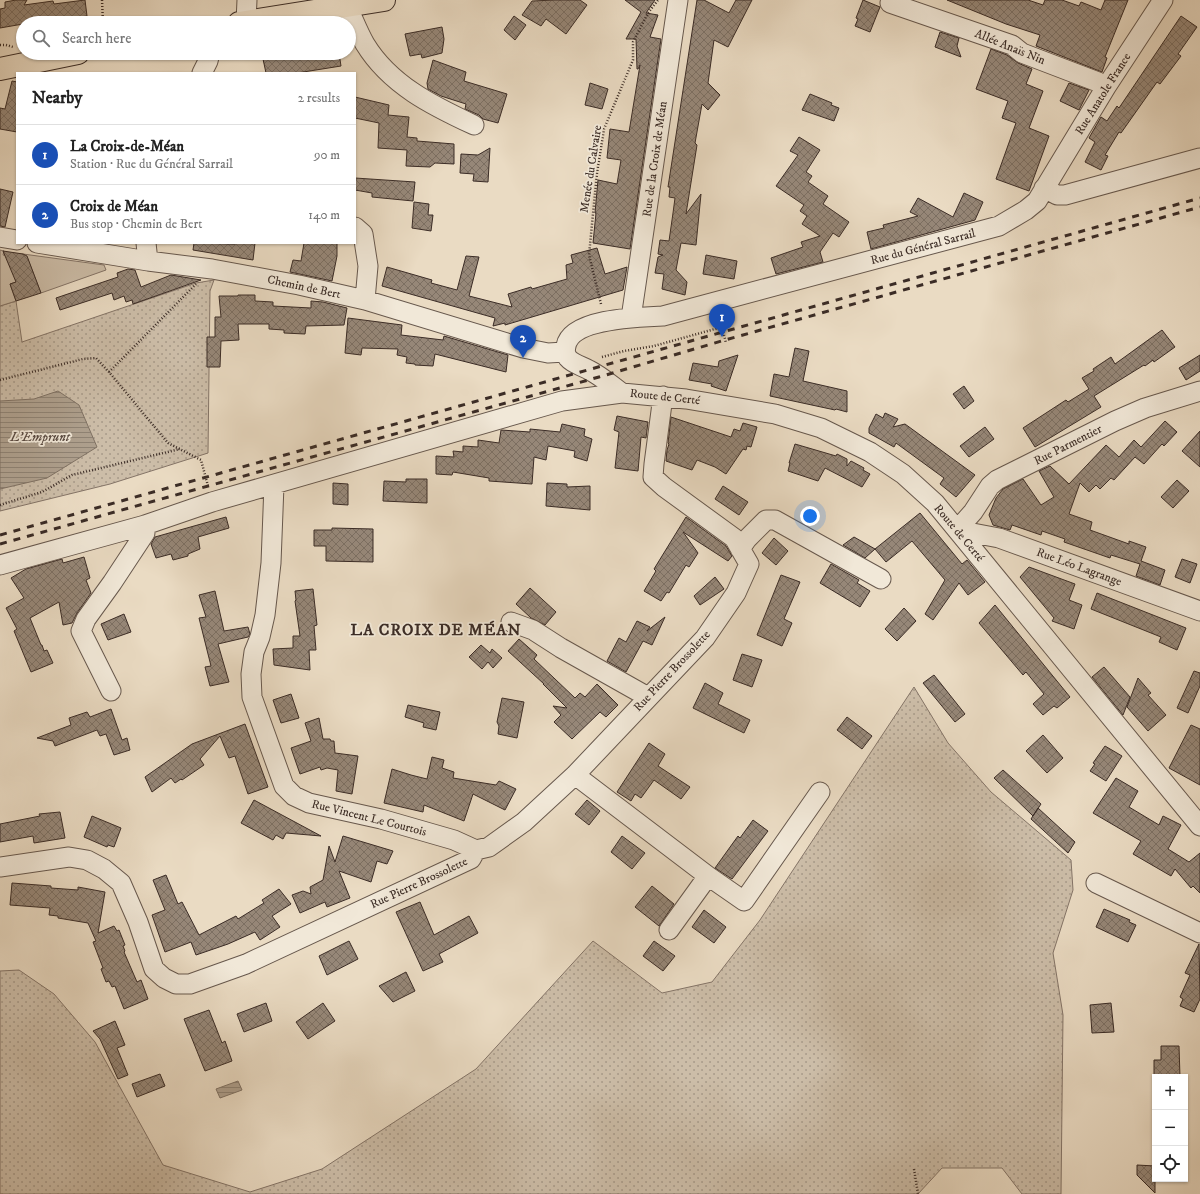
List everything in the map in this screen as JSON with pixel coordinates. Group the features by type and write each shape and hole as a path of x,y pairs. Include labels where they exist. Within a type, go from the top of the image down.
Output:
{"main road":[{"path":"282,16 384,0"},
{"path":"0,69 44,60"}],"street":[{"path":"244,16 247,0"},
{"name":"Rue de la Croix de Méan","path":"632,318 678,0"},
{"name":"Rue Anatole France","path":"1044,188 1106,87 1163,0"},
{"name":"Allée Anaïs Nin","path":"890,3 1012,45 1022,53 1098,82 1106,87"},
{"path":"347,6 352,16"},
{"path":"356,24 366,45 383,67 407,89 429,104 474,125"},
{"path":"202,72 208,60"},
{"path":"1044,188 1057,195 1065,195 1200,158"},
{"name":"Rue du Général Sarrail","path":"565,352 566,344 571,336 581,329 606,322 632,318 663,316 1000,226 1026,210 1037,201 1044,188"},
{"path":"356,227 363,234 368,266 365,300"},
{"path":"0,238 16,240"},
{"name":"Chemin de Bert","path":"54,244 147,252 212,269 292,283 365,300 523,348 548,352 565,352"},
{"path":"565,352 567,358 589,369 622,393"},
{"name":"Rue Parmentier","path":"957,530 973,512 990,486 997,480 1115,421 1145,408 1200,391"},
{"name":"Route de Certé","path":"0,565 144,525 212,502 274,489 562,401 622,393 663,396 775,414 821,428 870,452 903,474 935,503 1200,826"},
{"name":"Rue Pierre Brossolette","path":"0,867 69,857 87,860 104,869 121,883 138,922 154,969 164,978 176,984 190,984 246,964 471,859 476,850 489,847 524,822 575,775 705,638 736,593 749,564 734,538 664,487 653,477 663,396"},
{"name":"Rue Vincent Le Courtois","path":"274,489 270,564 265,615 260,637 254,652 251,674 252,697 284,786 294,796 309,803 381,819 447,838 476,850"},
{"path":"740,549 747,539 766,520 775,520 881,579"},
{"path":"111,690 81,632 86,619 145,533 144,525"},
{"name":"Rue Léo Lagrange","path":"957,530 999,538 1200,611"},
{"path":"511,622 533,630 560,648 648,698"},
{"path":"575,775 708,876 744,901 820,792"},
{"path":"669,930 708,876"},
{"path":"1096,883 1200,934"}],"path":[{"path":"102,0 103,16"},
{"name":"Menée du Calvaire","path":"601,304 589,255 597,173 604,129 633,60 633,42 648,13 658,0"},
{"path":"109,372 199,281"},
{"path":"598,358 624,351 654,346 722,327 726,343"},
{"path":"0,380 83,359 96,358 168,443 201,460 212,502"},
{"path":"0,505 42,492 72,476 180,449"},
{"path":"914,1169 918,1194"}],"shaded area":[{"path":"0,250 4,251 3,255 8,256 23,254 104,265 106,270 41,293 27,257 16,282 10,284 16,301 0,306"},
{"path":"214,280 210,291 208,453 110,484 0,511 0,306 16,301 22,342 196,283"},
{"path":"914,687 948,743 991,792 1071,860 1073,890 1053,953 1063,1015 1061,1194 1022,1194 1002,1168 942,1168 918,1194 0,1194 0,971 19,970 54,994 95,1042 163,1165 250,1192 322,1169 476,1069 593,941 662,993 712,982 760,920"}],"water":[{"name":"L'Emprunt","path":"58,391 79,405 97,447 47,478 0,489 0,401 34,399"},
{"path":"238,1081 242,1090 220,1098 216,1089"}],"building":[{"path":"27,0 24,5 53,1 54,4 85,0 87,16 16,16 16,25 0,28 0,9 5,8 5,2"},
{"path":"580,0 587,5 566,34 546,19 541,26 522,15 532,1"},
{"path":"625,0 655,0 646,13 658,15 650,37 661,39 630,249 593,243 598,180 617,184 621,160 607,158 610,129 629,132 640,65 637,69 636,39 626,39 641,12"},
{"path":"697,0 704,0 729,13 736,0 752,0 728,47 714,40 708,83 720,95 708,110 702,104 695,143 697,145 686,214 701,194 696,245 681,243 676,270 687,282 685,295 662,289 664,274 655,273 658,257 663,255 658,254 660,240 669,241 675,198 669,197 670,187 668,187"},
{"path":"863,0 880,7 870,32 855,26 858,19 856,18"},
{"path":"947,0 1028,0 1043,5 1045,0 1062,0 1079,6 1081,2 1101,10 1105,0 1128,0 1105,57 1107,58 1102,72 1036,46 1040,35 1006,24"},
{"path":"514,16 526,25 515,40 504,30"},
{"path":"1181,16 1197,27 1178,54 1181,56 1160,84 1157,82 1121,133 1119,132 1105,155 1108,156 1101,170 1085,162 1095,142 1089,138 1101,117 1107,121 1117,106 1119,108"},
{"path":"442,27 444,39 442,53 422,58 421,54 410,56 405,34"},
{"path":"940,32 959,38 957,46 961,57 935,47"},
{"path":"991,49 1007,55 1018,63 1032,69 1026,84 1043,91 1029,128 1049,136 1029,191 996,179 1016,123 1002,118 1008,101 976,89"},
{"path":"263,60 340,60 341,66 303,72 266,72"},
{"path":"433,60 466,72 464,81 507,94 498,123 483,119 479,115 465,109 466,104 441,96 428,89 427,83"},
{"path":"12,81 16,82 16,132 0,129 0,108 5,109"},
{"path":"590,83 608,89 602,109 585,105"},
{"path":"1069,83 1089,90 1079,110 1060,101"},
{"path":"810,94 832,103 831,105 839,108 834,121 802,110"},
{"path":"356,97 389,105 388,115 409,117 407,137 417,138 417,141 454,144 454,164 435,163 430,167 406,166 407,150 378,148 379,123 356,118"},
{"path":"799,137 820,150 806,172 812,176 808,182 828,196 823,204 849,222 839,237 833,233 820,252 823,262 776,274 771,258 803,247 801,242 820,236 802,224 807,216 800,211 804,205 776,186 798,155 790,151"},
{"path":"490,148 488,182 473,181 474,174 460,173 461,154 478,155"},
{"path":"356,178 415,182 413,201 372,197 372,193 356,190"},
{"path":"0,189 13,192 5,227 0,226"},
{"path":"964,193 983,202 975,220 871,249 867,232 884,228 883,225 918,216 910,212 918,198 953,217"},
{"path":"414,202 429,204 428,215 433,215 431,231 412,228"},
{"path":"194,244 255,244 253,260 193,250"},
{"path":"304,244 337,244 337,256 332,281 290,272 293,260 301,261"},
{"path":"597,248 605,274 627,267 623,290 505,325 505,323 493,326 495,318 382,286 387,267 432,280 431,283 457,290 466,256 479,257 469,296 512,307 508,294 567,279 566,265 573,263 571,255"},
{"path":"3,251 27,256 41,293 16,301 10,284 16,282"},
{"path":"706,255 737,261 734,279 703,274"},
{"path":"128,269 135,270 141,287 171,275 201,280 133,304 132,300 126,302 124,296 114,300 112,293 60,310 56,298 118,277 117,273"},
{"path":"255,295 255,301 273,302 273,306 311,308 311,301 323,302 347,308 344,325 306,326 305,334 284,333 284,330 269,329 269,324 238,324 239,340 221,341 220,367 207,367 207,337 215,337 215,317 221,317 219,296"},
{"path":"348,318 402,325 401,335 443,340 444,336 508,355 506,372 435,354 433,366 415,365 406,363 407,357 397,355 398,349 362,348 361,355 345,353"},
{"path":"1162,330 1175,347 1154,362 1153,360 1145,366 1144,365 1094,396 1101,407 1035,447 1023,428 1066,400 1068,402 1089,389 1082,378 1094,371 1093,369 1111,357 1115,364"},
{"path":"795,348 809,351 803,381 847,391 847,412 770,396 774,374 789,377"},
{"path":"738,355 726,391 711,386 712,384 689,380 693,363 718,367 719,361"},
{"path":"1200,355 1200,371 1186,380 1179,368"},
{"path":"964,386 974,401 964,409 953,394"},
{"path":"885,413 898,419 893,427 905,424 975,475 956,497 940,484 944,478 896,443 894,447 869,433 869,428 876,414 883,418"},
{"path":"617,416 648,422 646,438 641,437 638,471 615,468 619,432 614,430"},
{"path":"671,417 731,437 734,429 740,431 743,423 757,427 751,447 747,446 746,450 743,449 726,474 715,467 697,460 692,470 666,461"},
{"path":"1165,421 1177,432 1164,446 1162,444 1144,464 1135,457 1114,480 1111,478 1100,489 1096,485 1089,492 1080,483 1069,514 1092,522 1090,530 1129,544 1129,541 1146,547 1141,561 1165,570 1160,585 1136,576 1140,564 1111,555 1110,558 1064,542 1065,539 1042,531 1041,535 1012,525 1010,530 993,525 989,515 996,498 1003,489 1023,479 1041,505 1054,497 1039,471 1050,466 1069,484 1106,445 1119,457 1134,440 1141,447"},
{"path":"562,424 585,429 584,436 592,439 587,461 574,457 575,451 548,446 546,460 534,457 532,484 489,481 489,478 453,472 452,475 436,474 436,456 454,457 453,451 463,452 463,446 478,447 478,440 499,443 501,430 530,432 530,429 560,432"},
{"path":"985,427 994,439 969,457 960,446"},
{"path":"1200,431 1200,467 1182,451"},
{"path":"795,444 836,456 837,454 847,459 847,466 851,461 864,468 863,470 870,474 862,487 825,468 818,481 788,471"},
{"path":"406,479 427,479 427,503 383,501 384,481 406,482"},
{"path":"1177,480 1189,491 1173,508 1161,497"},
{"path":"333,483 348,484 348,505 333,504"},
{"path":"547,483 567,484 567,487 590,486 590,510 546,506"},
{"path":"723,486 748,502 739,515 715,499"},
{"path":"920,513 962,564 967,560 985,582 968,595 959,583 933,620 925,614 945,580 912,541 886,562 875,549"},
{"path":"226,517 229,528 198,537 200,549 188,554 188,556 173,560 171,554 156,558 151,544 155,537"},
{"path":"686,517 726,546 732,556 728,561 683,532 698,553 689,567 686,565 669,593 667,592 661,601 644,591 656,571 654,569"},
{"path":"332,528 373,529 373,562 326,561 326,546 314,546 314,530 332,530"},
{"path":"854,537 875,549 865,558 843,545"},
{"path":"774,538 788,551 776,565 762,553"},
{"path":"84,557 90,578 86,580 91,593 72,623 63,625 59,602 30,618 44,651 47,650 53,663 31,672 14,631 17,629 6,608 24,598 11,578 26,569 62,559 63,563"},
{"path":"1182,559 1197,564 1190,583 1175,577"},
{"path":"831,564 859,580 857,583 870,591 860,607 820,583"},
{"path":"1029,567 1075,584 1069,600 1082,605 1074,629 1052,621 1054,618 1020,577"},
{"path":"781,575 800,582 784,619 792,623 782,646 757,635"},
{"path":"715,577 724,589 700,605 694,596"},
{"path":"530,588 556,612 545,625 531,618 516,604"},
{"path":"313,589 317,625 314,626 316,650 309,650 310,670 274,665 273,649 293,648 293,636 300,636 295,591"},
{"path":"215,591 224,631 248,627 250,634 248,637 218,644 229,682 210,686 205,667 211,666 199,618 206,617 199,595"},
{"path":"1097,593 1186,628 1177,650 1159,642 1161,637 1091,609"},
{"path":"995,605 1070,697 1057,708 1054,706 1043,715 1033,704 1044,694 1026,672 1023,675 979,623"},
{"path":"904,608 916,621 897,641 885,629"},
{"path":"124,614 131,632 108,640 101,624"},
{"path":"665,617 652,645 643,641 626,672 607,661 619,638 626,642 637,621 650,627 647,631"},
{"path":"519,639 537,655 534,659 575,698 580,693 585,697 597,684 618,705 606,717 600,712 572,739 554,722 561,715 553,706 567,708 544,684 508,651"},
{"path":"481,645 490,653 492,649 502,658 493,668 488,662 482,669 469,657"},
{"path":"742,654 762,660 752,687 733,680"},
{"path":"1104,667 1130,697 1123,715 1092,677"},
{"path":"1194,671 1200,673 1200,686 1188,713 1177,708"},
{"path":"934,675 965,714 955,722 923,683"},
{"path":"1138,678 1151,693 1148,695 1166,715 1148,731 1127,707"},
{"path":"705,683 723,693 718,704 750,720 744,733 693,708"},
{"path":"291,694 299,718 281,723 273,700"},
{"path":"502,698 524,702 517,738 498,734 499,726 497,722"},
{"path":"408,705 440,712 436,730 423,727 424,723 405,717"},
{"path":"111,709 122,740 127,738 130,750 114,755 106,734 100,736 97,730 55,746 53,741 37,738 71,725 69,718 87,712 90,717"},
{"path":"847,717 872,736 862,749 837,730"},
{"path":"319,718 323,739 330,739 331,741 334,741 335,753 358,756 352,794 336,791 338,770 327,768 321,770 320,767 300,774 291,748 311,741 305,723"},
{"path":"245,724 268,787 248,794 235,756 229,758 220,736 200,759 204,765 175,783 171,778 152,792 145,777 192,744"},
{"path":"1191,725 1200,729 1200,785 1169,768"},
{"path":"1043,735 1063,758 1047,773 1026,751"},
{"path":"649,743 665,754 658,766 690,787 681,799 654,780 641,798 635,794 631,801 617,792"},
{"path":"1105,746 1122,756 1106,781 1090,771 1095,764 1093,763"},
{"path":"432,757 444,760 442,768 454,772 453,778 496,785 499,781 516,789 505,810 473,794 464,821 424,805 423,812 384,803 392,769 427,779"},
{"path":"1003,770 1041,804 1033,816 994,778"},
{"path":"1116,778 1138,791 1129,807 1159,825 1163,816 1181,825 1168,849 1189,862 1200,853 1200,893 1193,886 1191,888 1175,869 1171,876 1133,854 1141,841 1093,813"},
{"path":"254,800 321,836 286,833 283,839 276,835 273,840 241,823"},
{"path":"587,800 600,811 589,825 575,814"},
{"path":"1038,808 1075,842 1068,853 1031,819"},
{"path":"60,812 65,838 34,843 33,836 0,842 0,824 40,816 39,814"},
{"path":"92,816 121,828 114,847 108,845 107,847 84,837"},
{"path":"753,820 768,831 732,879 715,868 738,836 740,838"},
{"path":"343,836 393,851 387,864 377,861 371,882 339,871 350,898 327,907 325,902 300,913 292,895 303,891 311,894 310,887 323,880 329,846 335,862"},
{"path":"622,836 645,853 632,869 611,852"},
{"path":"166,875 178,904 182,902 199,935 236,916 238,919 264,903 262,900 279,889 291,904 272,916 280,927 260,940 255,932 228,944 196,955 191,942 165,952 152,915 165,910 153,880"},
{"path":"12,883 78,890 78,887 105,892 98,933 114,926 117,931 119,930 125,945 123,946 124,952 137,982 141,980 148,999 124,1009 115,986 112,987 109,981 106,982 101,969 103,968 93,942 96,941 88,923 49,915 50,908 10,905"},
{"path":"652,886 674,904 659,926 635,907"},
{"path":"420,902 434,935 469,916 478,933 439,954 443,962 423,971 396,912"},
{"path":"1104,909 1130,920 1129,922 1136,925 1128,942 1096,927"},
{"path":"704,910 726,927 714,943 692,927"},
{"path":"349,941 358,959 327,975 319,956"},
{"path":"654,941 675,956 663,971 643,956"},
{"path":"1199,944 1200,999 1194,1012 1180,1006 1183,999 1180,997 1190,975 1185,973"},
{"path":"406,972 415,991 393,1002 379,986"},
{"path":"266,1003 272,1021 244,1032 237,1014"},
{"path":"323,1003 335,1021 308,1039 296,1022"},
{"path":"1111,1003 1114,1032 1092,1033 1090,1005"},
{"path":"209,1010 222,1043 225,1041 232,1061 205,1071 184,1019"},
{"path":"115,1021 125,1045 117,1048 128,1075 118,1079 100,1039 93,1031"},
{"path":"1161,1046 1179,1046 1180,1074 1154,1074 1154,1060 1161,1060"},
{"path":"160,1074 165,1086 137,1097 132,1084"},
{"path":"1137,1165 1152,1166 1152,1182 1155,1182 1155,1193 1137,1175"}],"railway":[{"path":"0,535 1200,198"},
{"path":"0,544 1200,207"}],"place":[{"name":"La Croix-de-Méan","path":"722,337"},
{"name":"Croix de Méan","path":"523,358"}],"district":[{"name":"LA CROIX DE MÉAN","path":"436,630"}]}
